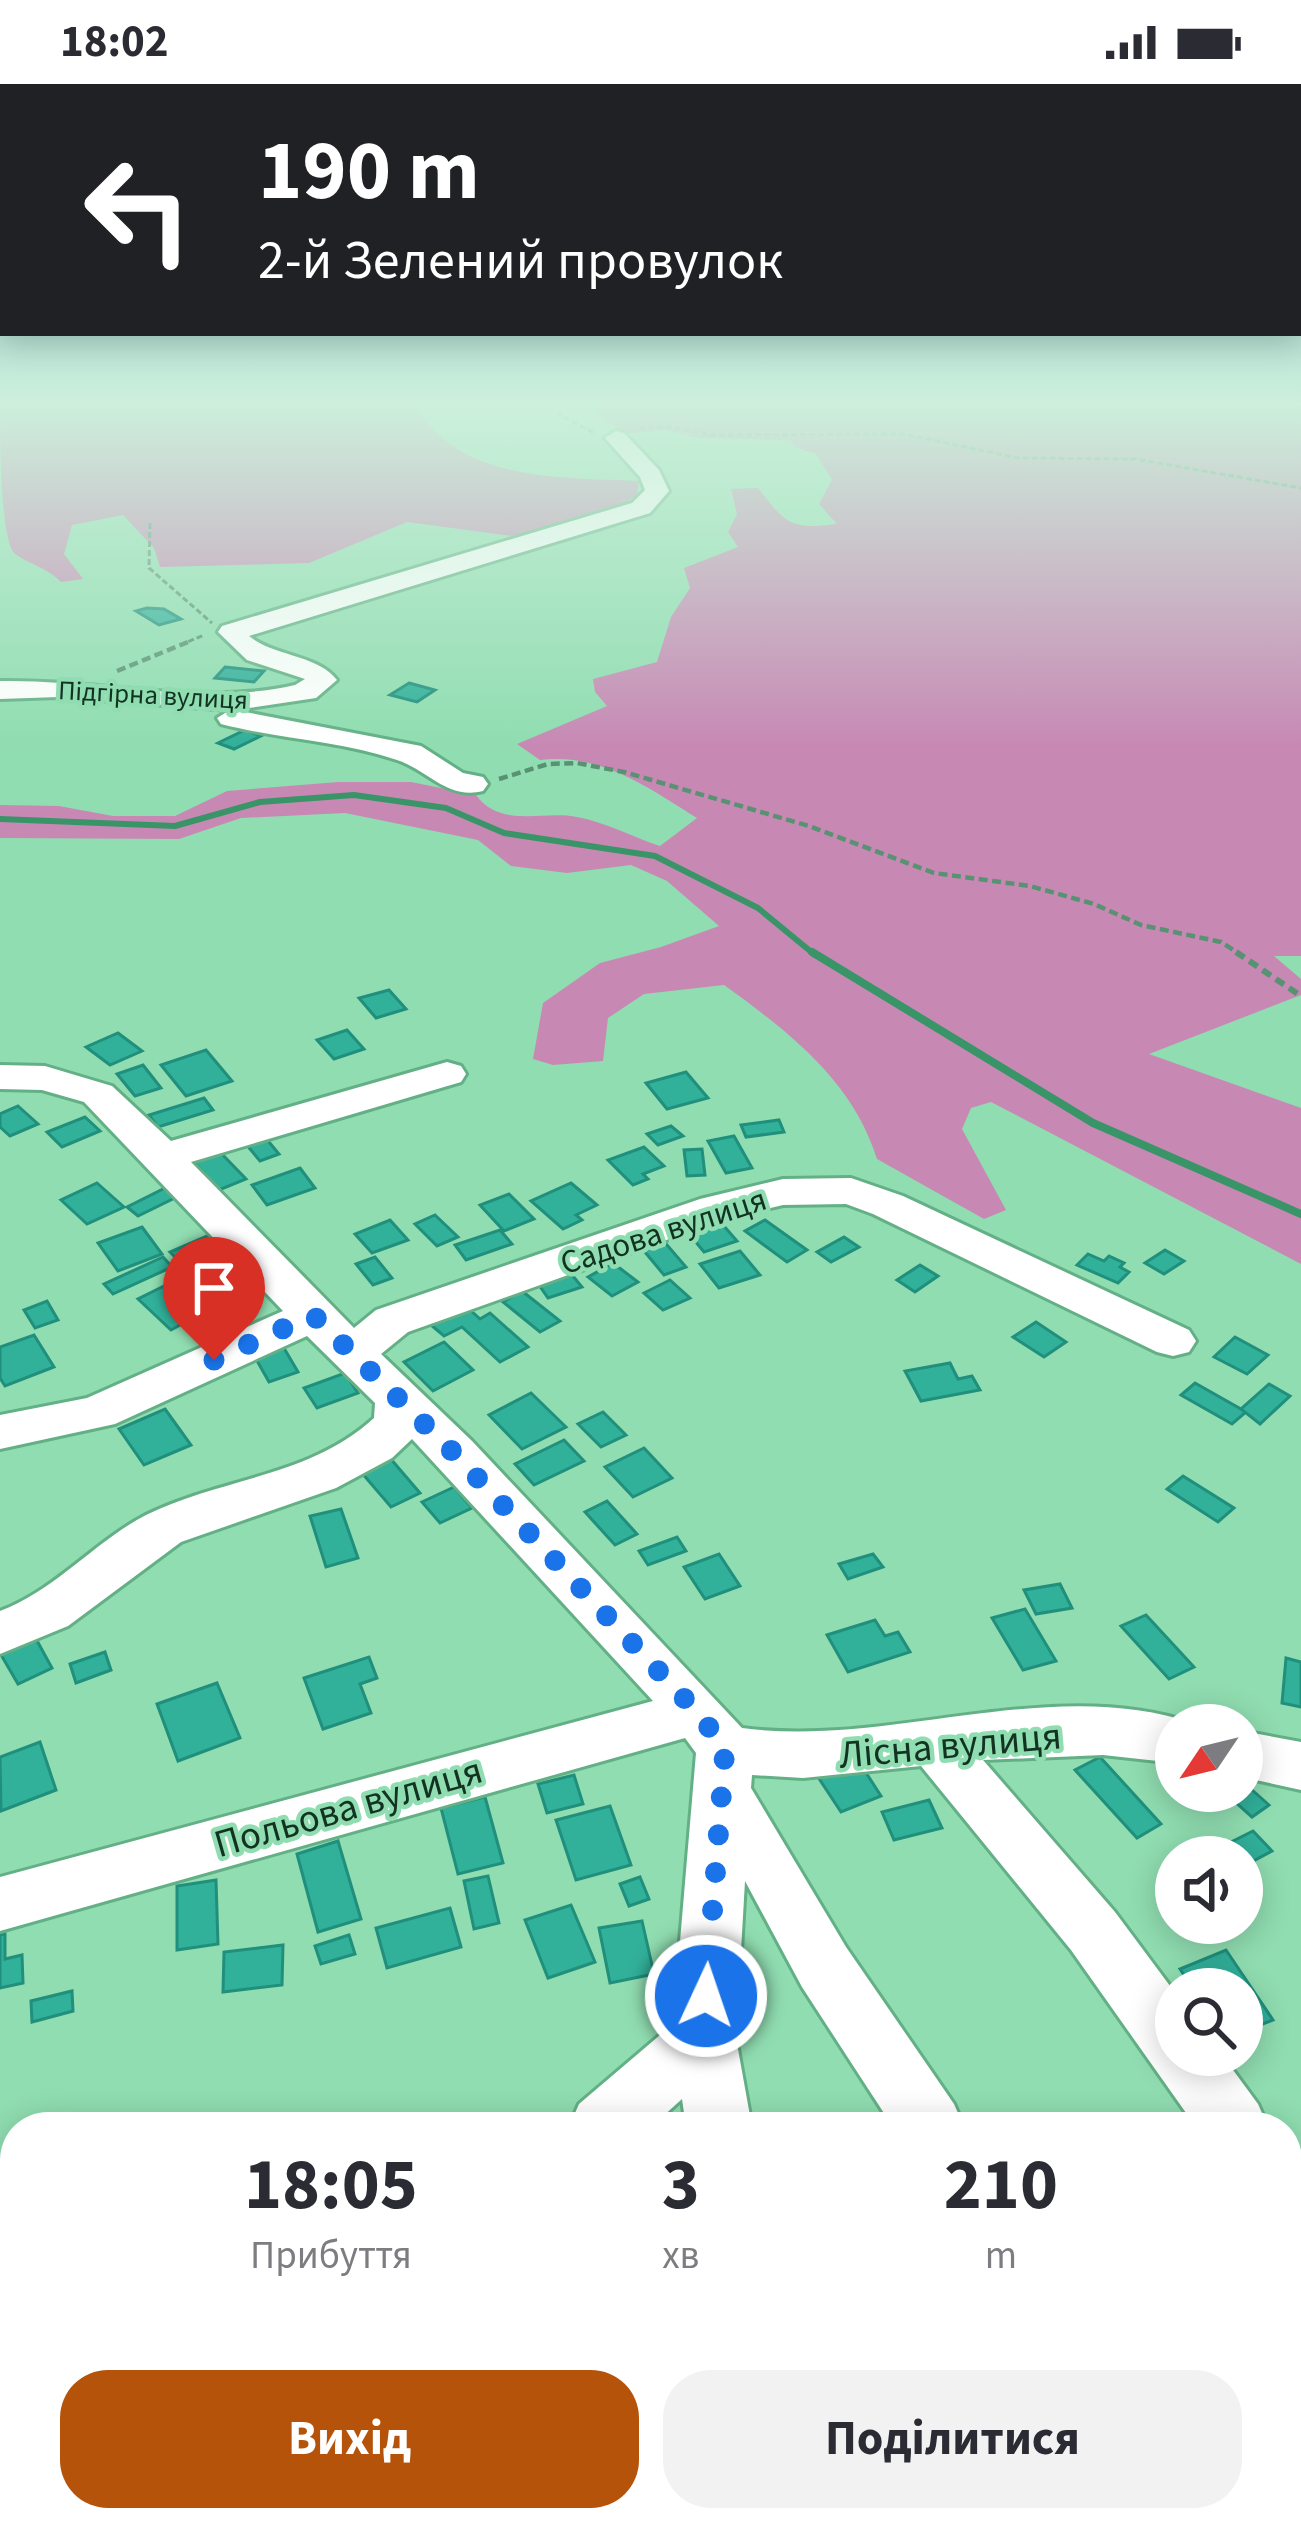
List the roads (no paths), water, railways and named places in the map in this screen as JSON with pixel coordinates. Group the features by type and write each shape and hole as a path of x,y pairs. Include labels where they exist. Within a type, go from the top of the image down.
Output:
{"street":[{"name":"Підгірна вулиця","path":"0,690 251,701 298,694 318,687 323,680 316,673 241,645 232,632 336,596 619,516"},
{"path":"75,690 370,742 410,753 453,780 472,784"},
{"path":"164,1157 275,1120 447,1074"},
{"path":"0,1077 80,1085 98,1094 455,1454 714,1750 745,1824 824,1967 921,2112"},
{"name":"Садова вулиця","path":"356,1352 392,1321 716,1208 783,1192 815,1190 851,1191 888,1205 1173,1341"},
{"path":"0,1432 98,1412 313,1315"},
{"path":"0,1633 38,1621 70,1602 160,1531 214,1507 341,1465 381,1444 398,1424 399,1400"},
{"name":"Лісна вулиця","path":"714,1750 808,1757 934,1742 1119,1730 1155,1736"},
{"path":"934,1742 1093,1931 1155,2017"},
{"path":"714,1750 704,2038 716,2112"},
{"name":"Польова вулиця","path":"0,1904 714,1750"},
{"path":"1263,1758 1301,1766"},
{"path":"619,2112 704,2038"},
{"path":"1198,2076 1224,2112"}],"waterway":[{"path":"0,819 175,826 260,802 354,795 446,808 504,833 655,856 758,908 815,955"},
{"path":"812,952 1093,1123 1301,1214"}]}
